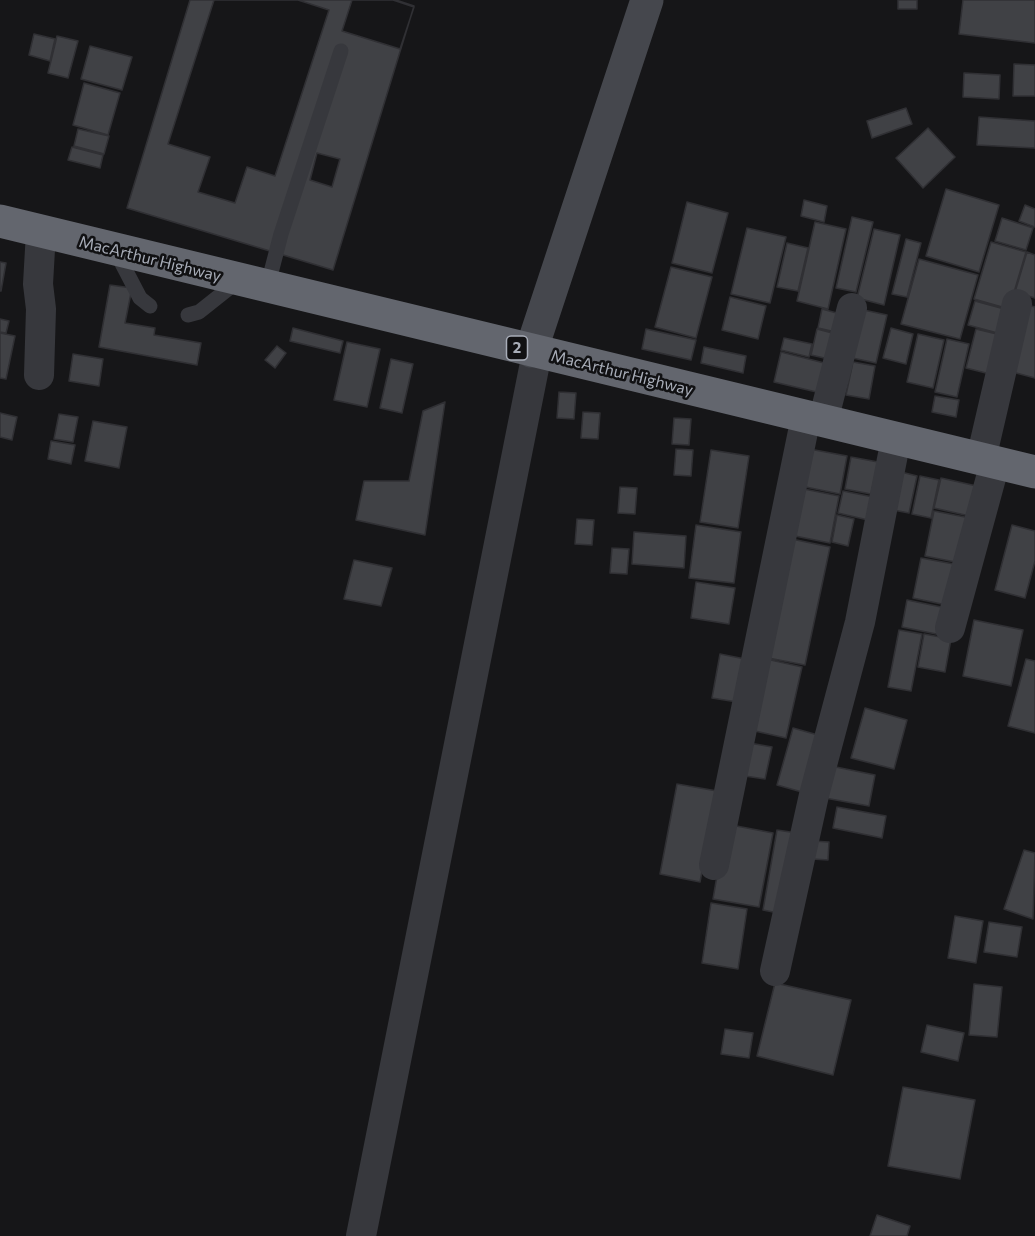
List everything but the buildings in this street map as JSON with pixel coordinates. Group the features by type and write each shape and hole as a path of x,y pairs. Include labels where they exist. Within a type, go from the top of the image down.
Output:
{"highway":[{"name":"MacArthur Highway","path":"0,221 252,284 1035,472"}],"street":[{"path":"361,1236 534,352 647,0"},
{"path":"39,375 41,309 38,284 41,232"},
{"path":"950,628 988,461 1017,304"},
{"path":"714,865 814,419 852,308"},
{"path":"775,971 814,795 860,622 896,439"}],"lane":[{"path":"188,315 199,312 252,284 281,234 341,51"},
{"path":"115,250 140,298 150,306"}]}
